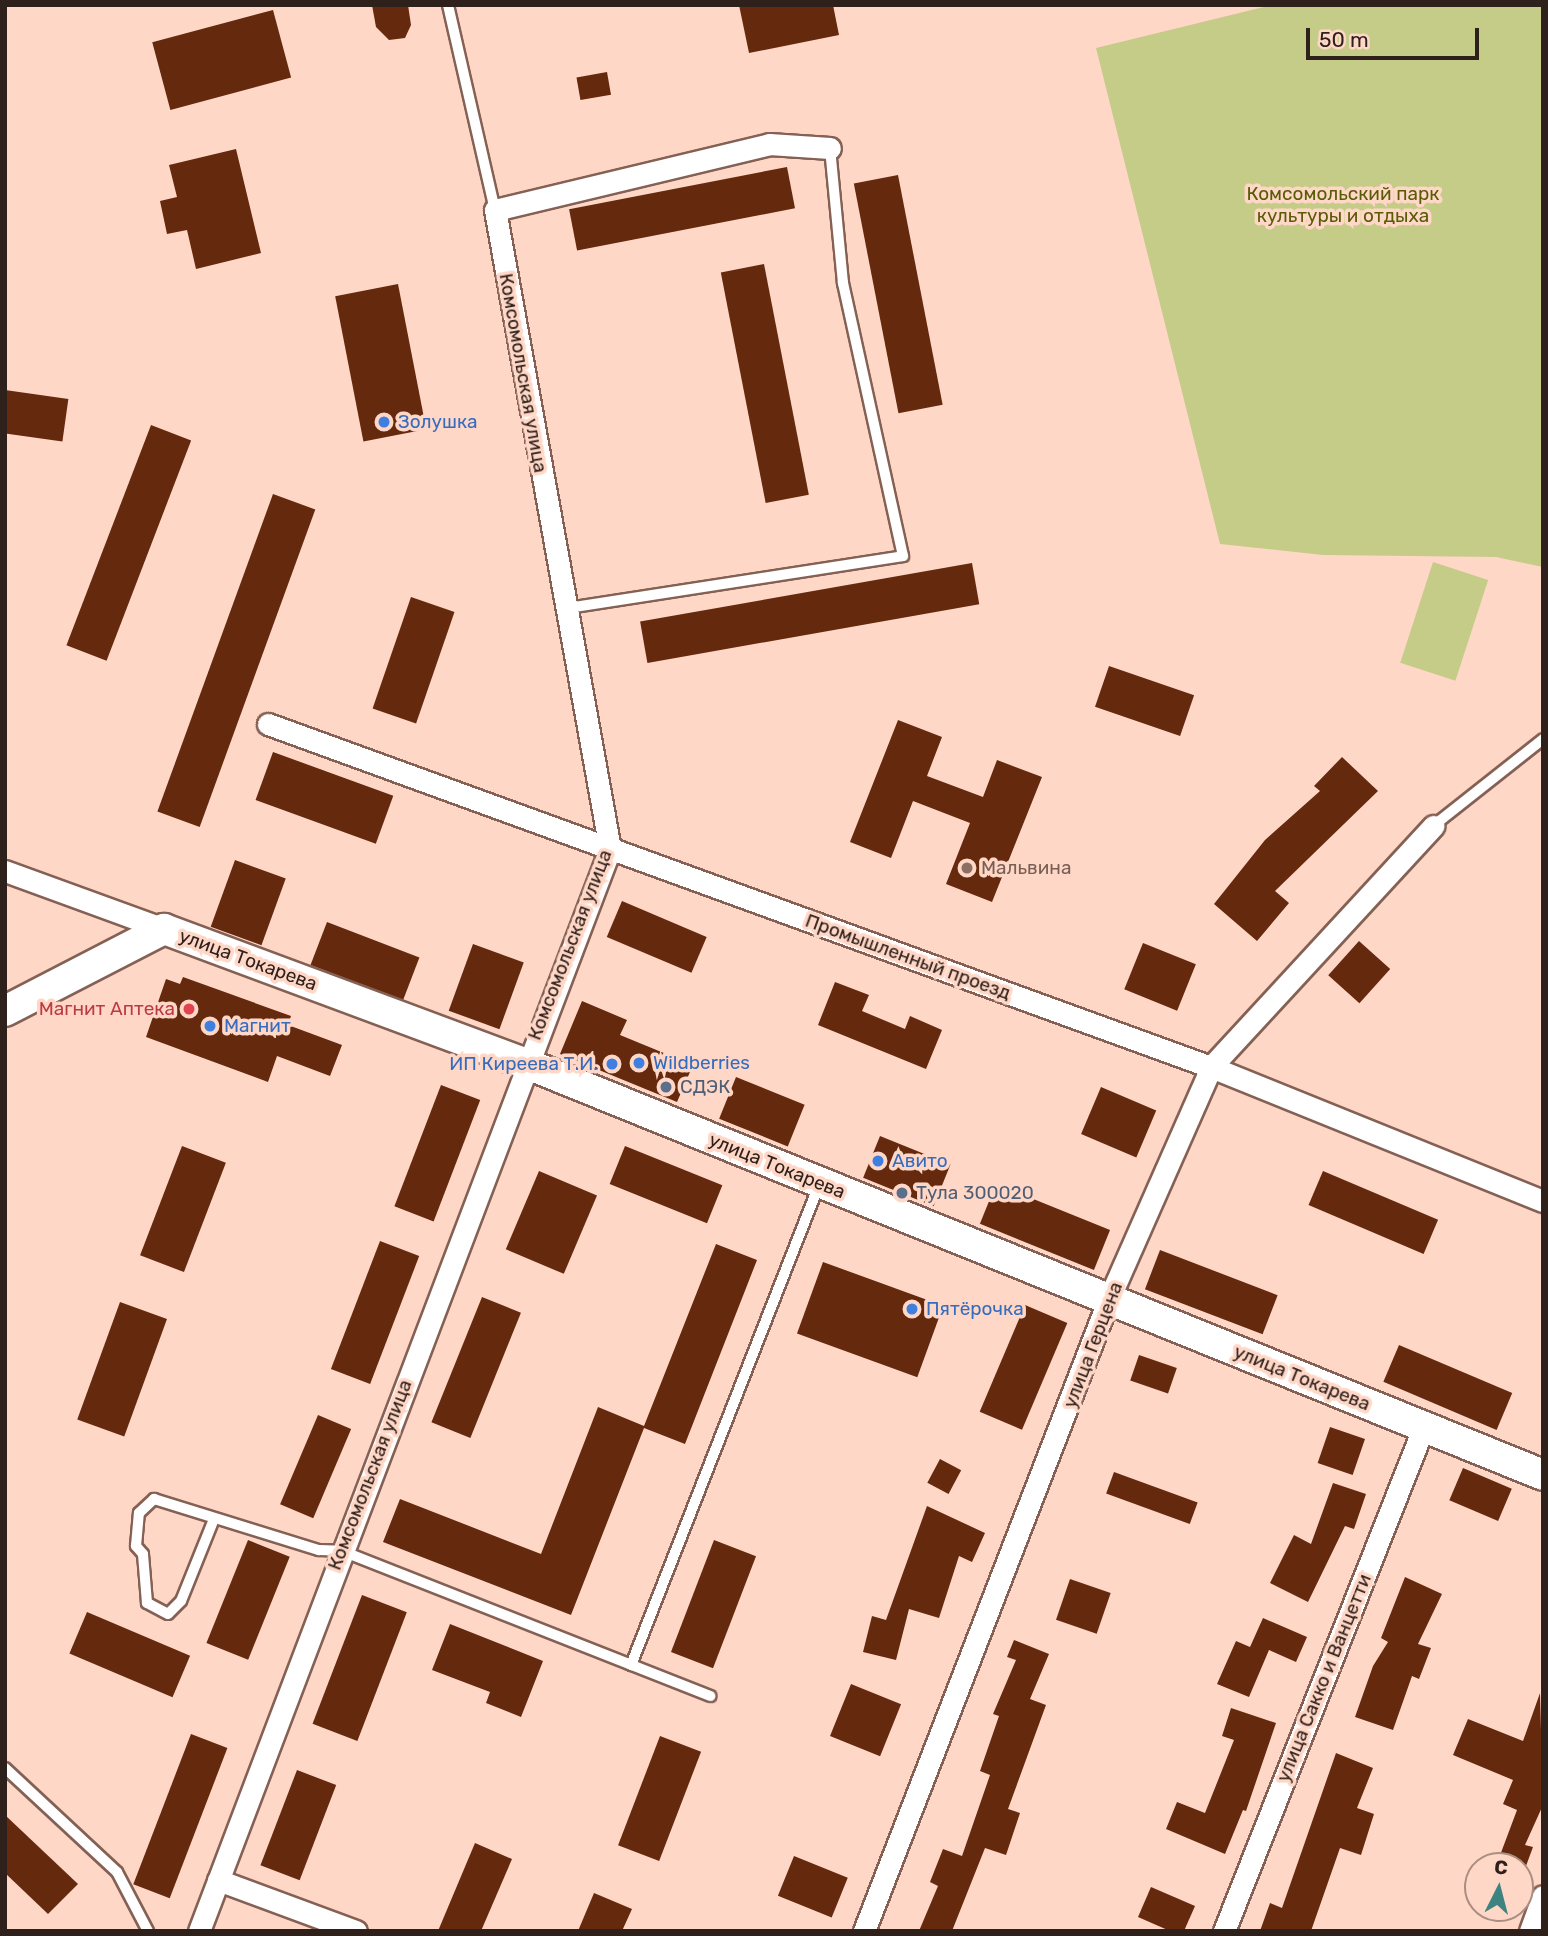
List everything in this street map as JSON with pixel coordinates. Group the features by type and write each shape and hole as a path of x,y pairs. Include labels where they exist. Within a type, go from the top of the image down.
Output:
{"street":[{"path":"495,210 769,144 830,148"},
{"name":"Комсомольская улица","path":"199,1931 525,1063 610,849 568,608 526,400 495,210"},
{"name":"Промышленный проезд","path":"268,724 1211,1067 1543,1201"},
{"name":"улица Герцена","path":"864,1931 1108,1301 1211,1067 1433,826"},
{"name":"улица Токарева","path":"5,871 525,1063 1543,1475"},
{"path":"5,1010 164,929"},
{"name":"улица Сакко и Ванцетти","path":"1223,1931 1424,1426"},
{"path":"218,1880 356,1931"},
{"path":"1530,1931 1543,1896"}],"lane":[{"path":"448,5 495,210"},
{"path":"568,608 903,556 843,283 830,148"},
{"path":"1433,826 1543,739"},
{"path":"631,1665 819,1183"},
{"path":"214,1519 181,1601 168,1614 147,1603 143,1555 136,1546 139,1513 153,1499 318,1550 342,1551 710,1696"},
{"path":"5,1768 117,1872 148,1931"}],"green space":[{"name":"Комсомольский парк культуры и отдыха","path":"1272,5 1543,5 1543,567 1496,557 1323,555 1220,544 1096,48"},
{"path":"1433,562 1488,580 1455,681 1400,663"}],"building":[{"path":"372,5 408,5 411,25 405,38 389,40 376,27"},
{"path":"739,5 833,5 839,35 749,53"},
{"path":"273,10 291,78 170,110 152,42"},
{"path":"607,72 611,95 580,100 576,77"},
{"path":"236,149 261,253 196,269 187,230 167,234 160,201 177,197 169,165"},
{"path":"787,167 795,208 577,251 569,209"},
{"path":"898,175 943,405 898,413 854,184"},
{"path":"764,264 809,495 766,503 721,272"},
{"path":"398,284 426,429 363,441 335,296"},
{"path":"5,390 68,399 62,441 5,433"},
{"path":"151,425 191,440 107,661 66,645"},
{"path":"273,494 315,509 200,827 157,812"},
{"path":"972,563 979,604 647,663 640,622"},
{"path":"411,597 454,612 416,724 373,709"},
{"path":"1109,666 1194,695 1180,736 1095,707"},
{"path":"898,720 942,737 927,776 983,797 997,760 1042,777 992,902 946,884 970,823 913,801 891,858 850,842"},
{"path":"273,752 393,796 376,844 256,800"},
{"path":"1342,757 1378,791 1275,891 1289,903 1257,941 1214,904 1265,840 1320,791 1314,786"},
{"path":"235,860 286,878 261,945 211,927"},
{"path":"622,901 707,937 691,973 607,937"},
{"path":"327,922 419,957 403,1000 311,965"},
{"path":"1359,941 1390,969 1359,1003 1328,975"},
{"path":"1143,943 1196,964 1177,1011 1124,989"},
{"path":"473,944 524,962 499,1029 449,1011"},
{"path":"183,977 291,1016 288,1025 342,1045 330,1076 277,1056 268,1082 146,1037 166,979 180,984"},
{"path":"835,982 869,995 862,1011 905,1029 910,1016 942,1030 926,1069 818,1025"},
{"path":"582,1001 627,1020 620,1035 693,1065 677,1102 560,1054"},
{"path":"736,1077 805,1105 788,1146 719,1119"},
{"path":"441,1085 480,1100 434,1221 394,1206"},
{"path":"1101,1087 1156,1110 1136,1157 1081,1134"},
{"path":"880,1136 950,1164 934,1206 863,1178"},
{"path":"182,1146 226,1163 184,1272 140,1255"},
{"path":"625,1146 722,1185 707,1223 610,1184"},
{"path":"539,1171 597,1196 564,1274 506,1249"},
{"path":"1323,1171 1438,1220 1424,1254 1309,1205"},
{"path":"996,1184 1110,1230 1094,1270 980,1224"},
{"path":"380,1241 419,1256 370,1384 331,1369"},
{"path":"716,1244 757,1260 685,1444 644,1428 571,1615 383,1542 400,1499 541,1554 598,1407 644,1426"},
{"path":"1160,1250 1278,1295 1263,1334 1145,1289"},
{"path":"823,1262 943,1306 917,1377 797,1333"},
{"path":"482,1297 521,1313 470,1438 431,1422"},
{"path":"120,1302 167,1319 124,1437 77,1419"},
{"path":"1025,1305 1067,1323 1022,1430 980,1412"},
{"path":"1399,1345 1512,1393 1497,1430 1383,1382"},
{"path":"1139,1355 1177,1368 1168,1394 1130,1381"},
{"path":"318,1415 351,1429 313,1518 280,1504"},
{"path":"1330,1427 1365,1439 1353,1475 1318,1463"},
{"path":"940,1459 961,1470 949,1494 927,1483"},
{"path":"1463,1468 1512,1489 1498,1521 1449,1500"},
{"path":"1114,1472 1198,1502 1190,1524 1106,1494"},
{"path":"1333,1483 1366,1494 1354,1529 1345,1526 1308,1602 1270,1583 1294,1535 1311,1544"},
{"path":"927,1506 985,1533 972,1562 959,1556 939,1618 909,1609 896,1660 863,1652 872,1616 886,1620"},
{"path":"248,1540 290,1557 248,1660 206,1643"},
{"path":"714,1540 756,1556 713,1668 671,1652"},
{"path":"1405,1577 1442,1594 1418,1644 1431,1648 1419,1679 1412,1676 1393,1730 1355,1717 1373,1666 1388,1642 1381,1638"},
{"path":"1070,1579 1111,1593 1097,1634 1056,1620"},
{"path":"362,1595 407,1612 357,1741 313,1724"},
{"path":"87,1612 190,1656 173,1697 69,1653"},
{"path":"1263,1618 1307,1637 1296,1662 1269,1650 1249,1697 1217,1684 1236,1641 1250,1647"},
{"path":"450,1624 543,1661 521,1717 486,1703 490,1692 432,1670"},
{"path":"1014,1640 1049,1654 1030,1699 1046,1705 1008,1809 1020,1813 1006,1855 985,1848 952,1931 919,1931 938,1886 930,1882 943,1849 962,1856 990,1775 980,1771 999,1716 993,1714 1016,1660 1007,1657"},
{"path":"851,1684 901,1704 880,1756 830,1736"},
{"path":"1540,1693 1543,1805 1525,1845 1533,1847 1531,1852 1501,1852 1517,1810 1503,1804 1513,1780 1453,1755 1468,1719 1523,1741"},
{"path":"1231,1708 1276,1723 1246,1811 1243,1810 1225,1854 1166,1829 1177,1802 1205,1813 1234,1740 1222,1736"},
{"path":"191,1734 227,1748 170,1898 133,1884"},
{"path":"660,1736 701,1752 659,1861 618,1845"},
{"path":"1336,1753 1373,1768 1357,1808 1374,1814 1361,1855 1340,1848 1311,1931 1260,1931 1270,1903 1282,1908"},
{"path":"297,1770 336,1785 300,1880 260,1865"},
{"path":"5,1815 78,1884 48,1914 5,1873"},
{"path":"475,1843 512,1859 481,1931 438,1931"},
{"path":"794,1856 848,1878 832,1918 778,1896"},
{"path":"1151,1887 1195,1906 1184,1931 1170,1931 1138,1917"},
{"path":"594,1893 632,1909 622,1931 578,1931"}],"place":[{"name":"Золушка","path":"384,422"},
{"name":"Мальвина","path":"967,868"},
{"name":"Магнит Аптека","path":"189,1009"},
{"name":"Магнит","path":"210,1026"},
{"name":"Wildberries","path":"639,1063"},
{"name":"ИП Киреева Т.И.","path":"612,1064"},
{"name":"СДЭК","path":"666,1087"},
{"name":"Авито","path":"878,1161"},
{"name":"Тула 300020","path":"902,1193"},
{"name":"Пятёрочка","path":"912,1309"}]}
